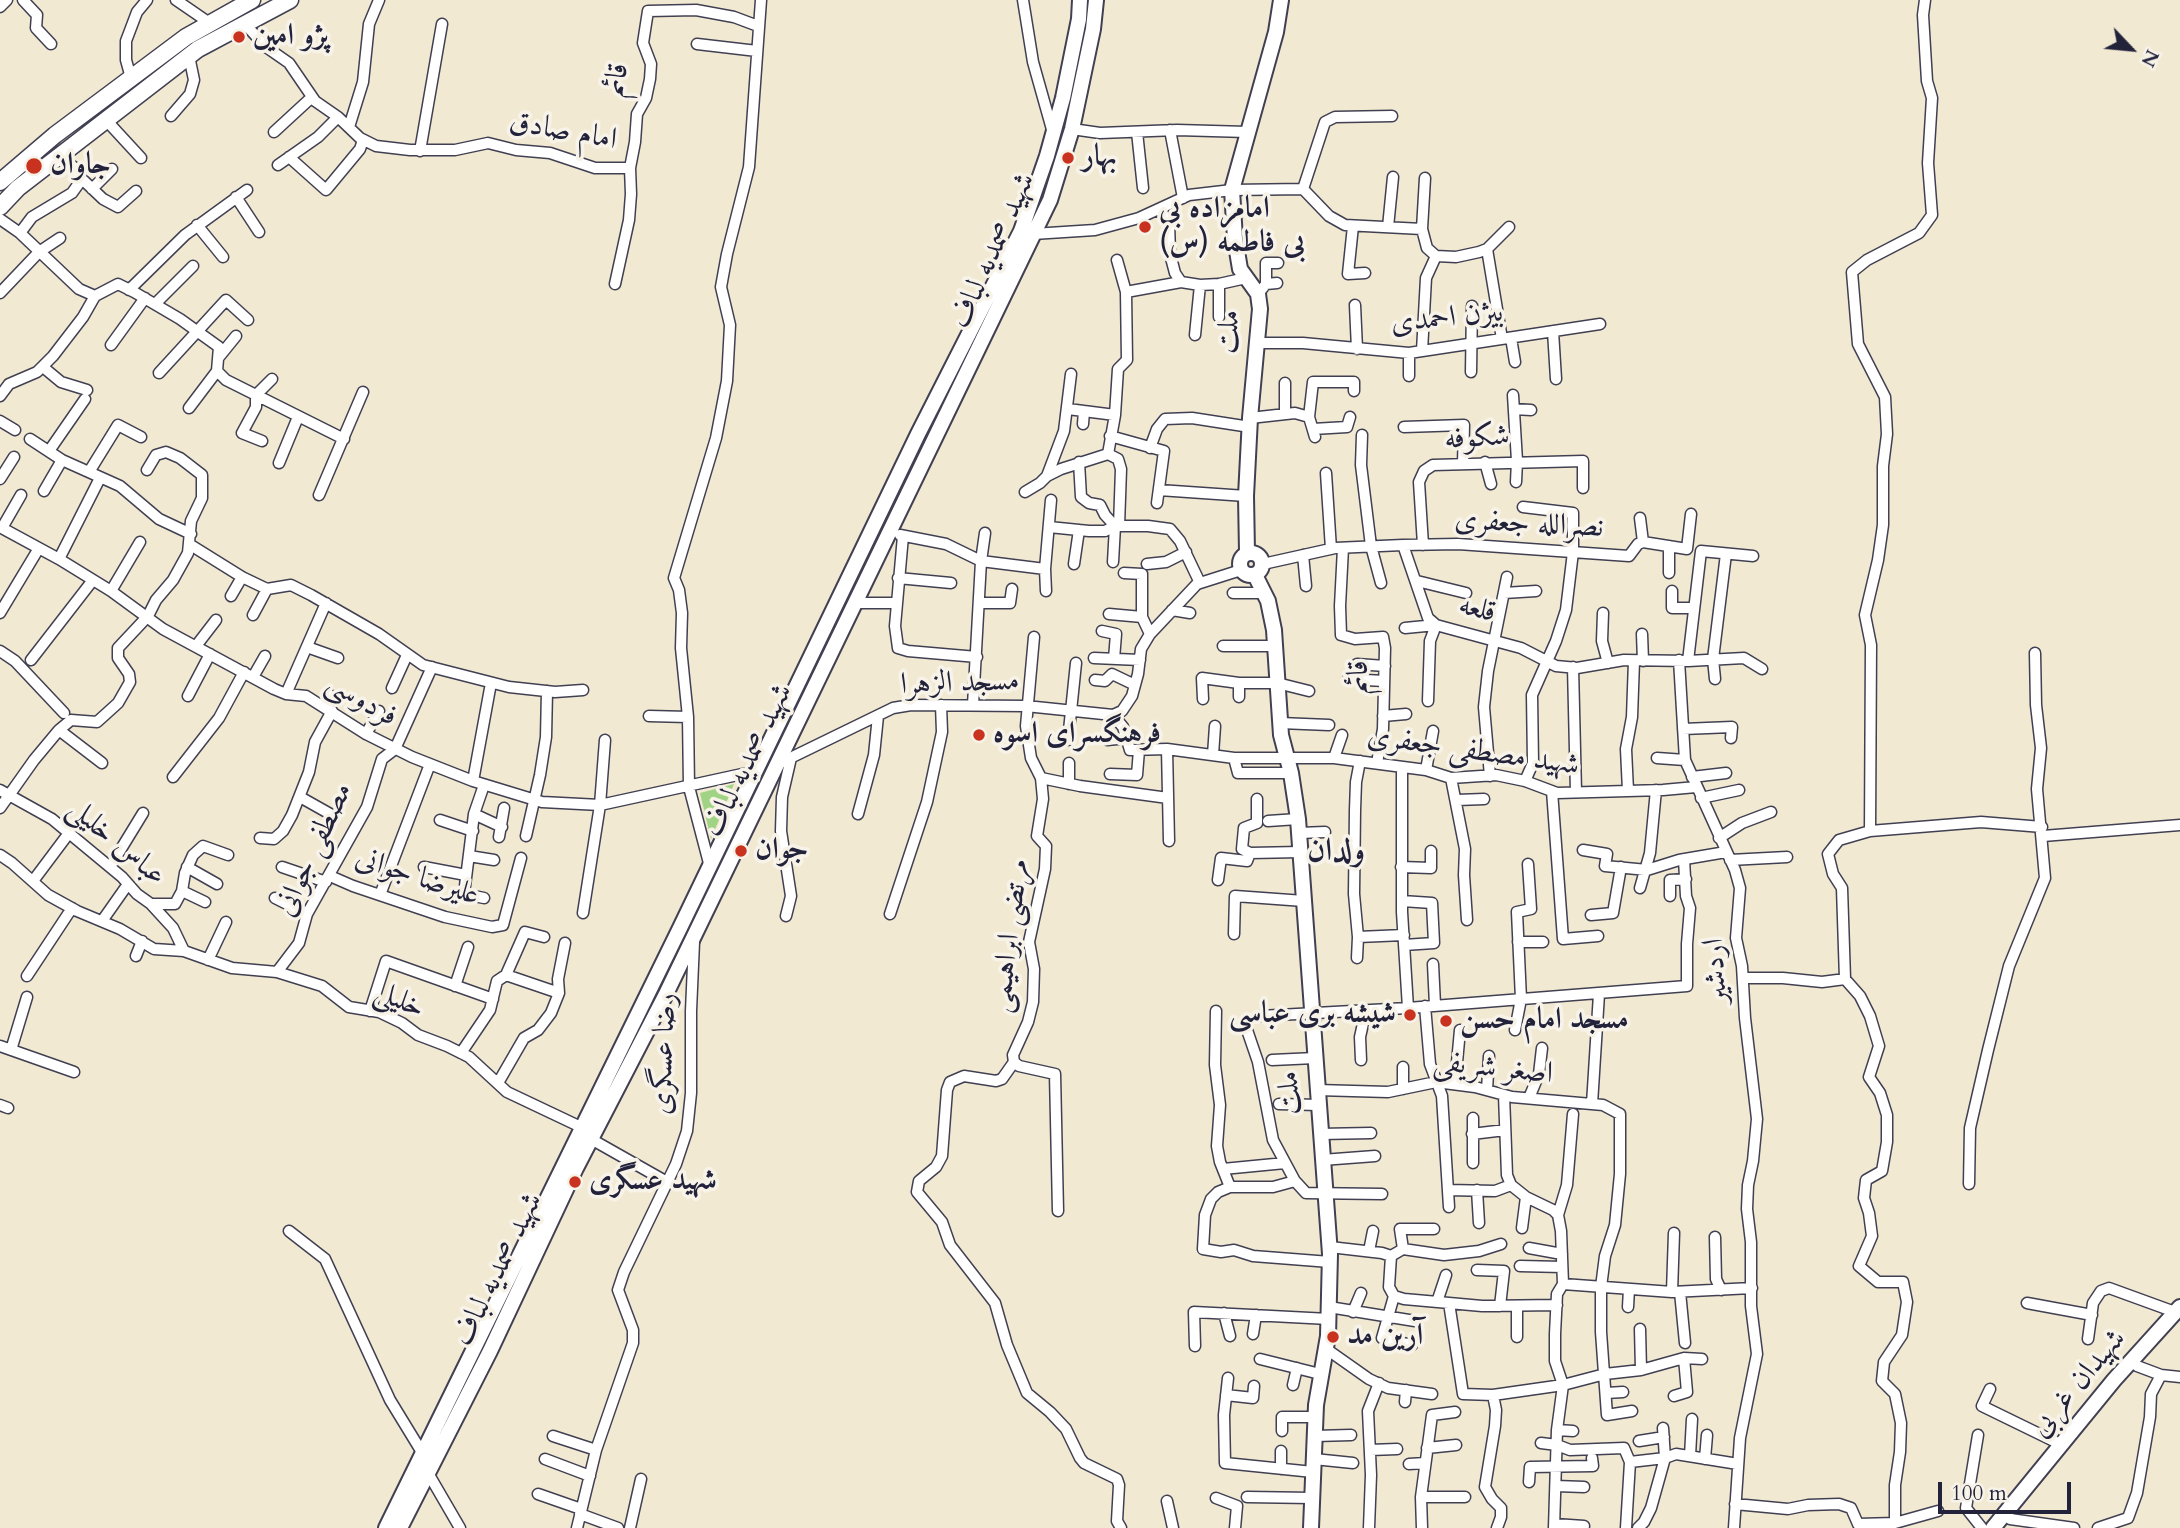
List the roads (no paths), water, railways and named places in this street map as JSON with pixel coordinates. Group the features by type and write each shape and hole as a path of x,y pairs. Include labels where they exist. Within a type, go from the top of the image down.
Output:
{"main road":[{"path":"2,179 186,37 253,0"},
{"path":"0,207 18,188 189,56 290,0"},
{"name":"شهید صمدیه لباف","path":"386,1528 587,1133 651,1023 784,761 855,603 897,533 1001,286 1021,231 1063,98 1079,19 1080,0"},
{"name":"شهید صمدیه لباف","path":"400,1528 587,1133 638,1015 918,434 1033,234 1049,200 1072,129 1093,29 1096,0"},
{"name":"ملت","path":"1281,0 1276,32 1232,190 1240,269 1246,278 1262,289 1250,422 1246,496 1247,552 1258,554 1253,570 1268,601 1275,646 1280,723 1291,773 1298,826 1330,1247 1329,1313 1316,1417 1313,1528"},
{"path":"53,161 43,160 47,151 94,113 96,105"},
{"path":"0,198 14,180 11,176 2,179"},
{"path":"638,1015 651,1023"},
{"name":"شهیدان غربی","path":"2006,1524 2178,1313"},
{"name":"شهیدان غربی","path":"1993,1528 2114,1380 2178,1313"}],"street":[{"path":"0,7 6,0"},
{"path":"23,0 37,15 36,28 51,44"},
{"path":"131,78 125,41 137,12 147,0"},
{"path":"176,0 211,23"},
{"path":"193,11 197,0"},
{"path":"349,127 363,82 369,24 379,0"},
{"path":"710,867 689,787 688,718 681,648 682,613 679,590 674,578 716,438 727,381 730,325 721,287 749,167 761,0"},
{"path":"1023,0 1033,62 1053,133"},
{"path":"1870,831 1871,645 1865,615 1883,525 1883,466 1887,434 1885,397 1858,344 1852,272 1867,260 1919,233 1931,215 1928,163 1932,98 1927,81 1923,15 1925,0"},
{"name":"قائم","path":"615,284 629,220 630,168 637,114 646,98 650,79 651,64 643,43 648,11 696,10 734,17 758,26"},
{"name":"امام صادق","path":"245,24 266,47 289,63 312,97 363,140 376,146 455,150 488,143 516,150 550,153 595,169 630,168"},
{"path":"420,150 442,24"},
{"path":"697,44 757,51"},
{"path":"171,116 190,94 194,80 189,56"},
{"path":"274,132 312,97"},
{"path":"1303,189 1325,122 1335,117 1392,116"},
{"path":"278,165 318,137 338,117"},
{"path":"106,120 141,158"},
{"path":"1072,129 1100,133 1170,130 1247,132"},
{"path":"1170,130 1183,198"},
{"path":"1137,132 1143,188"},
{"path":"289,157 326,190 360,149 363,140"},
{"path":"53,161 75,167 82,179 103,200 118,207 136,191"},
{"path":"92,189 112,169"},
{"path":"1388,227 1393,177"},
{"path":"1425,178 1422,229 1427,248 1436,256 1456,257 1487,249 1509,227"},
{"path":"20,233 32,217 72,193 82,179"},
{"path":"1033,234 1095,230 1139,218 1183,198 1232,190 1303,189 1329,216 1345,225 1422,229"},
{"path":"129,290 197,225 247,190"},
{"path":"236,197 259,232"},
{"path":"1159,209 1169,222 1170,254 1175,273 1181,282"},
{"path":"0,219 20,233 79,289 95,296"},
{"path":"197,225 223,257"},
{"path":"1353,226 1348,274 1365,273"},
{"path":"0,293 39,252 60,238"},
{"path":"1487,249 1515,362"},
{"path":"1422,351 1426,278 1436,256"},
{"path":"1108,454 1115,415 1118,369 1127,360 1126,292 1117,260"},
{"path":"1262,289 1266,263 1278,263"},
{"path":"111,345 150,301 193,266"},
{"path":"1126,292 1181,282 1219,284 1246,278"},
{"path":"1262,289 1277,283"},
{"path":"0,396 9,384 43,367 83,317 95,296 118,284 150,301 219,347 217,371 189,408"},
{"path":"1219,284 1219,317"},
{"path":"1195,335 1200,285"},
{"path":"159,373 226,300 248,320"},
{"path":"1355,305 1357,349"},
{"path":"1471,372 1472,306"},
{"name":"بیژن احمدی","path":"1256,343 1303,342 1409,353 1600,324"},
{"path":"1553,331 1556,379"},
{"path":"218,358 236,336"},
{"path":"1409,353 1409,376"},
{"path":"43,367 61,382 86,395 49,451"},
{"path":"217,371 226,380 344,439"},
{"path":"1047,476 1065,431 1071,374"},
{"path":"262,441 242,433 256,407 256,395 272,379"},
{"path":"1350,417 1347,427 1314,433 1309,417 1313,382 1354,382 1354,391"},
{"path":"1285,383 1285,413"},
{"path":"319,495 363,393"},
{"path":"1513,395 1516,482"},
{"path":"1068,409 1115,415"},
{"path":"1514,409 1531,410"},
{"path":"1083,425 1084,411"},
{"path":"1150,448 1157,429 1165,419 1250,422 1295,412 1309,417"},
{"path":"279,463 298,417"},
{"path":"0,421 15,430"},
{"path":"89,472 118,425 141,437"},
{"path":"1404,426 1464,425 1463,464"},
{"path":"1362,435 1361,465 1371,547 1381,583"},
{"path":"1110,436 1164,451 1157,503"},
{"path":"30,439 62,460 120,486 159,519 242,577 267,589 291,585 379,634 423,665 491,683 547,691 583,690"},
{"path":"0,808 4,792 59,730 71,720 97,722 118,703 130,682 129,674 118,657 117,648 148,616 188,553 191,521 202,498 202,475 180,458 166,452 156,455 147,470"},
{"path":"1025,492 1047,476 1079,462 1108,454 1118,459 1121,469 1113,562"},
{"path":"0,479 14,457"},
{"path":"44,491 62,460"},
{"name":"شکوفه","path":"1423,545 1419,482 1424,471 1433,465 1583,461 1583,488"},
{"path":"1079,462 1081,497 1089,503 1100,505 1105,515 1117,526"},
{"path":"1485,462 1491,484"},
{"path":"1326,472 1331,549"},
{"path":"59,559 100,478"},
{"path":"1158,490 1246,496"},
{"path":"1,528 20,495"},
{"path":"1046,591 1045,569 1051,500"},
{"path":"1523,507 1573,513 1573,552 1566,610 1532,695 1533,763 1525,781"},
{"name":"نصرالله جعفری","path":"1403,545 1458,544 1629,556 1637,544 1643,542 1686,549 1691,514"},
{"path":"1640,518 1643,542"},
{"path":"1049,527 1105,531 1117,526 1170,529 1180,541 1200,583"},
{"name":"فردوسی","path":"1,528 111,591 163,628 248,675 286,694 306,696 366,734 430,764 484,785 536,800 600,805 756,771"},
{"path":"1074,564 1079,530"},
{"path":"977,657 898,648 895,626 897,533 946,544 981,561 1045,569"},
{"path":"973,705 985,533"},
{"path":"111,591 140,542"},
{"path":"1286,757 1234,758 1167,749 1130,750 1123,727 1114,715 1122,711 1132,695 1141,649 1150,634 1196,584 1331,549 1403,545"},
{"name":"قلعه","path":"1403,545 1428,618 1436,625 1521,648 1556,666 1744,658 1762,669"},
{"path":"1669,546 1669,573"},
{"path":"0,612 39,548"},
{"name":"قائم","path":"1343,548 1341,635 1355,639 1383,638 1385,648 1383,716 1377,763"},
{"path":"1683,661 1694,608 1701,551 1753,556"},
{"path":"1147,564 1166,562 1185,552"},
{"path":"1715,679 1713,659 1726,554"},
{"path":"1303,555 1306,586"},
{"path":"1124,573 1142,574 1142,617 1150,634"},
{"path":"231,596 242,577"},
{"path":"1490,776 1484,707 1488,671 1507,577"},
{"path":"898,578 951,583"},
{"path":"31,660 93,580"},
{"path":"1417,581 1466,593"},
{"path":"253,615 267,589"},
{"path":"980,603 1010,603 1012,589"},
{"path":"1504,593 1536,591"},
{"path":"1672,591 1672,608 1694,608"},
{"path":"1233,593 1264,593"},
{"path":"286,694 326,603"},
{"path":"855,603 896,603"},
{"path":"1172,610 1190,613"},
{"path":"1603,613 1602,641 1608,663"},
{"path":"1109,614 1142,617"},
{"path":"195,646 216,620"},
{"path":"1405,628 1436,625 1430,641 1428,701"},
{"path":"1102,631 1116,634 1114,659"},
{"path":"1628,791 1626,748 1642,634"},
{"path":"1034,637 1026,726 1031,758 1041,778 1168,798"},
{"path":"1223,646 1275,646"},
{"path":"307,647 338,658"},
{"path":"0,651 15,661 64,713"},
{"path":"1969,1184 1970,1128 1991,1038 2009,966 2045,878 2037,789 2041,748 2036,705 2035,653"},
{"path":"188,696 210,654"},
{"path":"392,688 407,655"},
{"path":"173,777 265,656"},
{"path":"1094,657 1140,660"},
{"name":"اردشیر","path":"1683,661 1685,760 1740,888 1736,939 1743,978 1756,1119 1747,1209 1751,1242 1751,1306 1757,1354 1740,1438 1734,1528"},
{"path":"1068,740 1069,710 1076,663"},
{"path":"1357,664 1385,666"},
{"name":"مصطفی جوانی","path":"277,972 299,943 307,914 367,807 382,759 395,748 432,667"},
{"path":"1573,667 1576,792"},
{"path":"1096,680 1105,681 1112,674 1135,685"},
{"path":"1203,699 1202,678 1239,683 1277,683 1309,691"},
{"path":"1348,679 1384,681"},
{"path":"473,781 491,683"},
{"path":"1239,683 1239,696"},
{"path":"526,836 536,800 546,737 547,691"},
{"path":"260,838 274,839 283,831 300,797 328,709 328,693"},
{"name":"مسجد الزهرا","path":"784,761 893,708 911,705 1026,706 1114,715"},
{"path":"890,914 927,802 938,757 942,732 941,705"},
{"path":"366,734 379,711"},
{"path":"1383,716 1406,714"},
{"path":"649,716 688,718"},
{"path":"858,814 874,755 878,716"},
{"path":"1280,723 1329,725"},
{"path":"1213,755 1215,726"},
{"path":"1683,729 1731,727 1731,738"},
{"path":"59,730 102,763"},
{"path":"1426,770 1433,730"},
{"path":"1334,758 1342,735"},
{"path":"1107,740 1127,738"},
{"path":"583,913 600,805 605,740"},
{"path":"1167,749 1169,841"},
{"path":"1110,774 1137,775 1139,750"},
{"name":"شهید مصطفی جعفری","path":"1286,757 1334,758 1402,766 1451,778 1490,776 1525,781 1552,791 1576,792 1656,790 1726,773"},
{"path":"1234,758 1238,774 1291,773"},
{"path":"1657,758 1685,760"},
{"path":"784,761 781,831 791,896 786,916"},
{"path":"1357,958 1358,937 1353,894 1356,782 1360,761"},
{"path":"1069,763 1069,784"},
{"path":"380,895 430,764"},
{"path":"1402,766 1401,867 1408,1008"},
{"name":"مرتضی ابراهیمی","path":"1014,1062 1013,1055 1033,1002 1034,969 1029,942 1046,857 1046,846 1037,836 1043,799 1041,778"},
{"path":"1451,778 1465,849 1467,920"},
{"path":"484,785 474,814 464,894 484,898"},
{"path":"1640,888 1647,870 1656,790"},
{"path":"1701,798 1740,790"},
{"path":"1552,791 1563,939 1598,936"},
{"name":"عباس خلیلی","path":"4,792 52,819 110,867 136,894 151,904 173,929 184,951"},
{"path":"300,797 332,815"},
{"path":"1257,799 1257,823 1244,828 1242,849 1250,853 1300,852"},
{"path":"1457,800 1483,799"},
{"path":"474,814 500,832 505,808"},
{"path":"1719,838 1742,823 1771,812"},
{"path":"110,867 143,813"},
{"path":"440,820 473,831"},
{"path":"1268,821 1325,832"},
{"path":"1895,1523 1895,1485 1901,1423 1895,1394 1882,1381 1884,1362 1902,1335 1907,1302 1903,1282 1878,1282 1859,1266 1872,1236 1864,1198 1866,1181 1882,1171 1887,1142 1887,1115 1880,1093 1869,1077 1879,1046 1865,1006 1845,979 1842,888 1833,874 1828,854 1839,840 1870,831 1981,822 2042,832 2180,825"},
{"path":"33,881 69,833"},
{"path":"151,904 175,904 182,891 187,867 193,855 203,846 228,855"},
{"path":"1583,850 1607,854 1605,866 1647,870 1685,859 1728,856 1787,857"},
{"path":"1401,867 1431,868 1432,851"},
{"path":"1218,880 1221,858 1247,861 1250,853"},
{"name":"خلیلی","path":"0,855 48,895 154,949 184,951 232,968 277,972 322,986 349,1007 391,1017 418,1035 469,1057 507,1092 587,1133 667,1182"},
{"path":"469,856 494,860"},
{"name":"علیرضا جوانی","path":"282,867 353,886 468,924 492,927 503,925 521,858"},
{"path":"1260,1016 1408,1008 1687,986 1690,908 1685,859"},
{"path":"1515,1030 1521,999 1517,912 1531,909 1528,864"},
{"path":"187,867 216,884"},
{"path":"424,867 466,875"},
{"path":"1591,915 1613,913 1621,867"},
{"path":"1670,896 1670,880 1685,879"},
{"path":"102,921 128,884"},
{"path":"182,891 205,902"},
{"path":"1234,934 1235,896 1304,901"},
{"path":"275,898 307,914"},
{"path":"1358,937 1434,943 1432,904 1402,901"},
{"path":"27,975 72,908"},
{"path":"208,960 226,922"},
{"path":"461,1053 490,1010 497,981 506,975 525,932 544,937"},
{"name":"رضا عسگری","path":"577,1528 596,1450 633,1343 631,1323 618,1290 676,1164 687,1131 691,1093 694,935"},
{"path":"136,956 142,941"},
{"path":"1518,942 1543,942"},
{"path":"498,1083 524,1038 538,1030 551,1013 559,993 558,979 565,943"},
{"path":"455,986 468,947"},
{"path":"370,1011 386,961 493,999"},
{"path":"1433,964 1430,1064 1441,1096 1449,1207"},
{"path":"506,975 559,993"},
{"path":"1743,978 1822,982 1845,979"},
{"path":"1592,1104 1600,994"},
{"path":"11,1050 27,997"},
{"path":"1361,1059 1360,1037 1366,1010"},
{"path":"1216,1011 1215,1065 1220,1105 1217,1146 1230,1187"},
{"path":"1246,1027 1258,1062 1273,1140 1295,1181 1306,1193 1382,1194"},
{"path":"1455,1084 1460,1030"},
{"path":"0,1046 74,1072"},
{"path":"1529,1098 1539,1074 1542,1048"},
{"path":"1487,1090 1489,1056"},
{"path":"1272,1060 1315,1058"},
{"path":"1058,1212 1055,1074 1019,1066 1014,1062 1008,1073 999,1080 964,1076 950,1082 947,1090 942,1156 936,1167 919,1181 917,1192 942,1222 950,1244 995,1303 1007,1345 1027,1393 1066,1429 1084,1463 1117,1479 1117,1521 1121,1528"},
{"path":"1403,1067 1403,1089"},
{"name":"اصغر شریفی","path":"1279,1104 1388,1092 1436,1082 1504,1095 1603,1105 1620,1114 1620,1174 1615,1225 1605,1256 1601,1287"},
{"path":"1504,1095 1507,1175 1511,1185 1558,1215"},
{"path":"1573,1114 1567,1185 1558,1215 1563,1284 1557,1294 1555,1361 1563,1385 1557,1445 1555,1526 1584,1526"},
{"path":"1473,1118 1473,1163"},
{"path":"1472,1134 1505,1130"},
{"path":"1320,1134 1371,1133"},
{"path":"1322,1160 1375,1156"},
{"path":"1223,1169 1285,1163"},
{"path":"1295,1181 1273,1187 1230,1187 1219,1192 1211,1199 1205,1215 1203,1249 1221,1252 1234,1250 1253,1256 1330,1262"},
{"path":"1448,1190 1495,1191 1511,1185"},
{"path":"1477,1190 1479,1223"},
{"path":"1522,1228 1526,1197"},
{"path":"1403,1249 1400,1230 1434,1229"},
{"path":"289,1231 325,1259 390,1400 423,1454"},
{"path":"1368,1251 1373,1231"},
{"path":"1674,1233 1676,1292 1685,1343"},
{"path":"1714,1237 1716,1279 1721,1290"},
{"path":"1330,1247 1391,1256 1403,1249 1444,1255 1479,1251 1501,1244"},
{"path":"1529,1248 1562,1254"},
{"path":"1391,1256 1389,1287 1394,1296 1382,1338 1412,1345"},
{"path":"1520,1266 1562,1267"},
{"path":"1477,1270 1504,1271 1500,1306"},
{"path":"1437,1302 1446,1275"},
{"path":"1563,1284 1676,1292 1752,1288"},
{"path":"1601,1287 1607,1415 1632,1411"},
{"path":"2088,1339 2093,1303 2101,1291 2109,1288 2178,1313"},
{"path":"1628,1307 1629,1289"},
{"path":"1353,1312 1361,1293"},
{"path":"1394,1296 1500,1306 1557,1305"},
{"path":"1449,1303 1463,1394 1493,1395 1563,1385 1605,1374 1641,1370 1684,1358 1702,1359"},
{"path":"2027,1303 2092,1315"},
{"path":"1517,1306 1517,1337"},
{"path":"1195,1346 1194,1311 1256,1315 1353,1312 1415,1321"},
{"path":"1224,1313 1230,1336"},
{"path":"1253,1334 1256,1315"},
{"path":"1640,1329 1641,1370"},
{"path":"1325,1348 1388,1388 1432,1394"},
{"path":"1684,1358 1687,1392"},
{"path":"1260,1359 1320,1374"},
{"path":"2137,1366 2161,1376 2180,1377"},
{"path":"1293,1385 1297,1368"},
{"path":"2098,1528 2128,1518 2137,1493 2150,1417 2151,1394 2161,1376"},
{"path":"1228,1378 1224,1415 1225,1463 1281,1469 1353,1463"},
{"path":"1369,1528 1368,1411 1379,1383"},
{"path":"1674,1396 1698,1385"},
{"path":"1226,1395 1253,1398 1254,1386"},
{"path":"1990,1389 1982,1406 2062,1445"},
{"path":"1405,1402 1406,1390"},
{"path":"1606,1394 1623,1392"},
{"path":"1493,1395 1495,1426 1485,1487 1501,1508 1497,1528"},
{"path":"1422,1528 1421,1497 1432,1415 1455,1412"},
{"path":"1282,1431 1282,1417 1316,1417"},
{"path":"1690,1456 1692,1419"},
{"path":"1558,1430 1573,1431"},
{"path":"1638,1528 1651,1508 1665,1458 1664,1432 1639,1441"},
{"path":"1315,1436 1351,1435"},
{"path":"1705,1458 1707,1435"},
{"path":"1978,1435 1966,1508 1982,1528"},
{"path":"554,1436 596,1450"},
{"path":"1541,1443 1570,1450 1622,1447 1630,1462 1626,1528"},
{"path":"1427,1448 1456,1445"},
{"path":"1370,1450 1397,1450"},
{"path":"1281,1451 1281,1469"},
{"path":"1630,1462 1676,1454 1738,1464"},
{"path":"1529,1482 1530,1467 1594,1466 1592,1458"},
{"path":"545,1459 590,1476"},
{"path":"1409,1464 1425,1463"},
{"path":"428,1473 460,1528"},
{"path":"630,1528 641,1479"},
{"path":"1556,1486 1584,1487"},
{"path":"538,1494 618,1528"},
{"path":"1247,1497 1312,1498"},
{"path":"1421,1497 1465,1497"},
{"path":"1216,1498 1237,1506 1235,1528"},
{"path":"1167,1501 1173,1528"},
{"path":"1735,1504 1788,1509 1839,1504 1851,1508 1858,1524 1895,1523 1938,1511"},
{"path":"2006,1524 2074,1528"}],"place":[{"name":"پژو امین","path":"239,37"},
{"name":"بهار","path":"1068,158"},
{"name":"جاوان","path":"34,166"},
{"name":"امامزاده بی بی فاطمه (س)","path":"1145,227"},
{"name":"فرهنگسرای اسوه","path":"979,735"},
{"name":"جوان","path":"741,851"},
{"name":"شیشه بری عباسی","path":"1410,1015"},
{"name":"مسجد امام حسن","path":"1446,1021"},
{"name":"شهید عسگری","path":"575,1182"},
{"name":"آرین مد","path":"1333,1337"}],"district":[{"name":"ولدان","path":"1336,853"}]}
